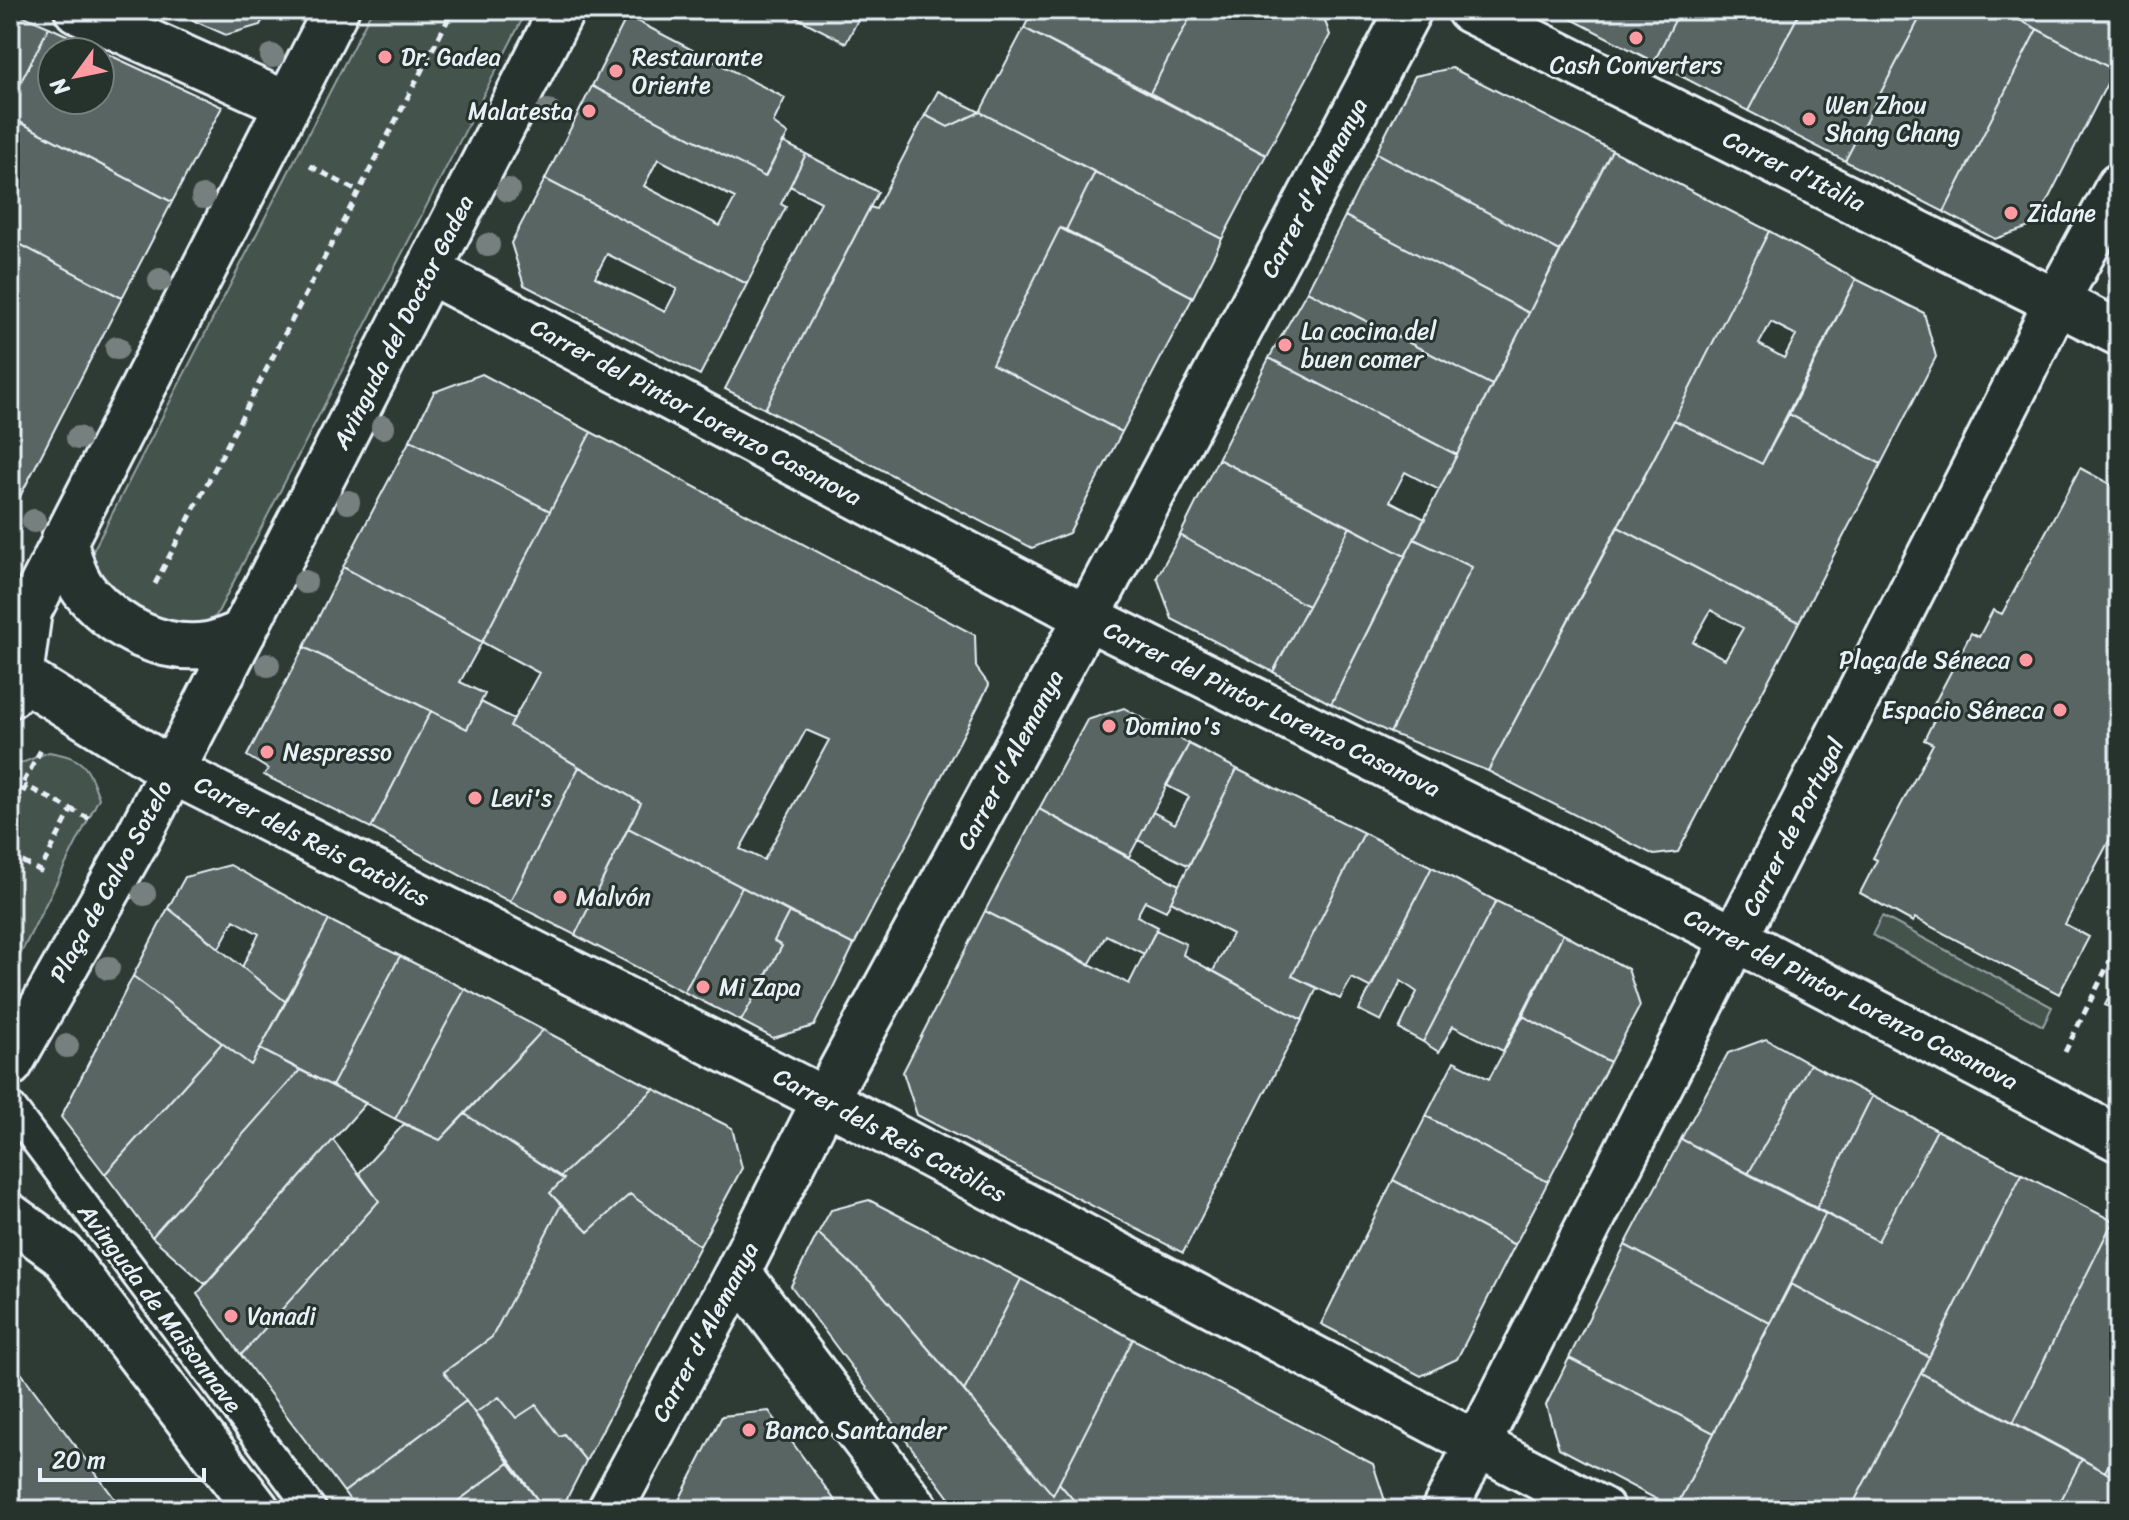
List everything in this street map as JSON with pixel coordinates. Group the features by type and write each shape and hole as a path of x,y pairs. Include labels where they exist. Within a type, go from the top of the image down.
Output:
{"street":[{"path":"77,10 287,104"},
{"path":"13,681 29,611 336,10"},
{"name":"Avinguda del Doctor Gadea","path":"172,771 562,10"},
{"name":"Carrer d'Alemanya","path":"610,1510 738,1272 825,1100 1087,617 1409,10"},
{"name":"Carrer d'Itàlia","path":"1469,10 2119,333"},
{"name":"Carrer de Portugal","path":"1444,1510 1736,939 2056,302 2119,186"},
{"name":"Carrer del Pintor Lorenzo Casanova","path":"429,271 1087,617 1736,939 2119,1139"},
{"path":"64,539 73,570 86,594 131,631 171,646 210,645 243,633"},
{"name":"Plaça de Calvo Sotelo","path":"10,1064 135,843 172,771 13,681"},
{"name":"Carrer dels Reis Catòlics","path":"172,771 825,1100 1602,1510"},
{"name":"Avinguda de Maisonnave","path":"10,1216 62,1254 257,1510"},
{"path":"738,1272 917,1510"}],"lane":[{"name":"Avinguda de Maisonnave","path":"10,1106 312,1510"}],"path":[{"path":"131,631 453,10"},
{"path":"10,817 26,786 72,809 40,871 10,855"},
{"path":"10,877 19,860"},
{"path":"10,935 15,947 10,956"},
{"path":"2063,1057 2119,943"}],"shaded area":[{"path":"372,10 527,10 216,616 186,633 156,627 98,584 93,551"},
{"path":"49,752 70,757 83,765 99,798 10,975 10,782 19,764"},
{"path":"1882,916 2052,1007 2043,1026 1872,935"}],"building":[{"path":"10,10 49,27 44,36 36,36 36,52 10,103"},
{"path":"170,10 268,10 260,25 226,35"},
{"path":"782,10 863,10 846,43"},
{"path":"1033,10 1194,10 1150,93 1024,28"},
{"path":"1194,10 1321,10 1330,35 1266,155 1150,93"},
{"name":"Cash Converters","path":"1561,10 1680,10 1654,62 1560,13"},
{"path":"1680,10 1801,10 1748,111 1654,62"},
{"path":"1801,10 1924,10 1845,161 1748,111"},
{"path":"1924,10 2001,10 2037,29 1944,212 1845,161"},
{"path":"2001,10 2119,10 2119,61 2114,70"},
{"path":"627,16 785,98 773,123 788,134 765,177 592,86"},
{"path":"49,27 68,36 44,36"},
{"path":"1024,28 1266,155 1222,239 980,112"},
{"path":"2037,29 2114,70 2035,225 1995,239 1944,212"},
{"path":"36,52 36,116 116,116 116,58 222,107 172,202 10,117 10,103"},
{"path":"1452,68 1612,150 1560,251 1376,153 1415,76"},
{"path":"592,86 765,177 783,142 806,154 781,204 786,207 747,284 545,179","holes":["658,159 735,198 720,226 644,186"]},
{"path":"938,91 980,112 948,127 925,115"},
{"path":"980,112 1095,172 1066,230 1060,228 992,364 1122,432 1069,533 1032,548 765,409 870,207 876,209 925,115 948,127"},
{"path":"10,117 172,202 122,298 10,239 10,148 14,139 10,137"},
{"path":"1612,150 1769,231 1674,420 1488,771 1390,733 1472,567 1414,539"},
{"path":"1376,153 1560,251 1529,313 1345,216"},
{"path":"806,154 878,192 765,409 725,389 821,202 790,186"},
{"path":"1095,172 1222,239 1193,297 1066,230"},
{"path":"545,179 747,284 700,375 524,285 511,243","holes":["607,254 677,289 665,312 595,277"]},
{"path":"1345,216 1529,313 1492,385 1307,291"},
{"path":"1060,228 1193,297 1122,432 992,364"},
{"path":"1769,231 1856,279 1762,464 1674,420","holes":["1771,322 1796,335 1784,358 1759,344"]},
{"path":"10,239 122,298 10,516"},
{"path":"1856,279 1924,313 1936,357 1881,464 1789,414"},
{"path":"1307,291 1492,385 1457,455 1269,358"},
{"path":"1269,358 1457,455 1439,490 1405,472 1390,501 1425,519 1405,556 1218,459"},
{"path":"482,374 591,432 550,511 410,440 434,392"},
{"path":"1789,414 1881,464 1799,622 1618,527 1674,420 1762,464"},
{"path":"591,432 975,635 976,667 989,685 854,945 628,828 641,803 510,726 539,673 482,642","holes":["806,730 829,740 764,860 740,849"]},
{"path":"410,440 550,511 482,642 343,567"},
{"path":"1218,459 1350,527 1308,606 1180,535"},
{"path":"2080,468 2119,489 2119,822 2065,924 2089,937 2059,994 1915,918 1913,922 1860,893 1877,860 1873,858 1933,744 1924,740 1938,712 1932,708 1971,633 1979,637 1993,610 2002,614"},
{"path":"1350,527 1405,556 1331,704 1273,672"},
{"path":"1618,527 1799,622 1678,852 1654,855 1488,771","holes":["1711,610 1743,628 1725,659 1693,642"]},
{"path":"1180,535 1308,606 1273,672 1172,619 1157,577"},
{"path":"1414,539 1472,567 1390,733 1331,704"},
{"path":"343,567 482,642 460,682 485,694 467,729 304,647"},
{"path":"304,647 431,711 371,828 264,775 268,769 247,756"},
{"name":"Levi's","path":"481,702 514,719 510,726 579,767 510,902 371,828 431,711 467,729"},
{"path":"1124,708 1189,744 1129,857 1039,809 1087,720"},
{"path":"1189,744 1237,769 1189,866 1138,840 1153,812 1175,824 1189,797 1166,785"},
{"path":"579,767 641,803 575,935 510,902"},
{"path":"1237,769 1364,833 1292,976 1317,988 1302,1020 1213,971 1232,934 1171,901"},
{"path":"1039,809 1179,885 1166,911 1145,901 1137,916 1158,927 1144,954 1106,935 1089,965 985,911"},
{"path":"628,828 742,887 684,992 575,935"},
{"path":"1364,833 1432,867 1371,988 1352,978 1340,999 1292,976"},
{"path":"230,865 329,920 286,1002 242,967 259,934 234,920 219,948 168,908 185,877"},
{"path":"1432,867 1496,901 1423,1042 1399,1029 1417,992 1401,981 1381,1021 1359,1010"},
{"path":"742,887 789,912 774,941 782,946 741,1021 684,992"},
{"path":"1496,901 1563,934 1503,1051 1453,1026 1439,1052 1423,1042"},
{"path":"168,908 286,1002 251,1065 133,976"},
{"path":"985,911 1129,984 1156,930 1186,944 1183,955 1302,1020 1183,1253 917,1115 903,1072"},
{"path":"789,912 854,945 814,1026 773,1038 741,1021 782,946 774,941"},
{"path":"329,920 400,956 332,1086 260,1049"},
{"path":"1563,934 1628,969 1640,1006 1610,1062 1523,1016"},
{"path":"400,956 465,989 395,1119 332,1086"},
{"path":"133,976 222,1043 105,1174 61,1117"},
{"path":"2119,977 2119,1012 2105,1005"},
{"path":"465,989 543,1030 440,1140 395,1119"},
{"path":"1523,1016 1610,1062 1548,1182 1426,1116 1454,1061 1489,1079"},
{"path":"543,1030 654,1089 560,1177 465,1114"},
{"path":"1766,1039 1810,1064 1748,1174 1681,1139 1728,1053"},
{"path":"222,1043 251,1065 260,1049 300,1070 152,1237 105,1174"},
{"path":"1810,1064 1872,1096 1816,1209 1748,1174"},
{"path":"300,1070 366,1103 205,1284 152,1237"},
{"path":"654,1089 732,1128 742,1168 700,1246 630,1194 588,1232 550,1193 564,1179 560,1177"},
{"path":"1872,1096 1937,1130 1878,1241 1816,1209"},
{"path":"465,1114 564,1179 550,1193 561,1205 492,1337 444,1372 466,1401 344,1492 241,1355 379,1201 359,1173 404,1124 440,1140"},
{"path":"1426,1116 1548,1182 1515,1245 1393,1180"},
{"path":"1937,1130 2022,1174 1929,1357 1791,1284 1826,1213 1878,1241"},
{"path":"1681,1139 1826,1213 1770,1323 1625,1245"},
{"path":"333,1140 379,1201 241,1355 197,1294"},
{"path":"2022,1174 2113,1221 2013,1423 1921,1373"},
{"path":"1393,1180 1515,1245 1457,1359 1421,1376 1321,1324"},
{"path":"630,1194 700,1246 586,1461 564,1434 559,1436 536,1405 516,1418 499,1397 475,1413 444,1372 492,1337 561,1205 588,1232"},
{"path":"869,1200 1021,1279 964,1391 875,1286 818,1233 831,1210"},
{"path":"2113,1221 2119,1224 2119,1444 2105,1472 2013,1423"},
{"path":"818,1233 875,1286 1053,1495 1059,1483 1082,1510 958,1510 791,1286"},
{"path":"1625,1245 1770,1323 1714,1433 1569,1358"},
{"path":"1021,1279 1133,1339 1053,1495 964,1391"},
{"path":"1791,1284 1929,1357 1921,1373 1850,1510 1675,1509"},
{"path":"1133,1339 1373,1464 1385,1501 1380,1510 1082,1510 1059,1483"},
{"path":"10,1358 123,1510 10,1510"},
{"path":"1569,1358 1714,1433 1675,1509 1559,1448 1546,1405"},
{"path":"1921,1373 2082,1459 2056,1510 1850,1510"},
{"path":"499,1397 516,1418 536,1405 559,1436 564,1434 586,1461 561,1510 545,1510 475,1413"},
{"path":"466,1401 509,1463 446,1510 357,1510 344,1492"},
{"path":"769,1411 842,1510 674,1510 722,1416"},
{"path":"2119,1444 2119,1480 2105,1472"},
{"path":"2082,1459 2119,1480 2119,1510 2056,1510"},
{"path":"509,1463 545,1510 446,1510"}],"place":[{"name":"Cash Converters","path":"1636,38"},
{"name":"Dr. Gadea","path":"385,57"},
{"name":"Restaurante Oriente","path":"616,71"},
{"name":"Malatesta","path":"589,111"},
{"name":"Wen Zhou Shang Chang","path":"1809,119"},
{"name":"Zidane","path":"2011,213"},
{"name":"La cocina del buen comer","path":"1285,345"},
{"name":"Plaça de Séneca","path":"2026,660"},
{"name":"Espacio Séneca","path":"2060,710"},
{"name":"Domino's","path":"1109,726"},
{"name":"Nespresso","path":"267,752"},
{"name":"Levi's","path":"475,798"},
{"name":"Malvón","path":"560,897"},
{"name":"Mi Zapa","path":"703,987"},
{"name":"Vanadi","path":"231,1316"},
{"name":"Banco Santander","path":"749,1430"}]}
